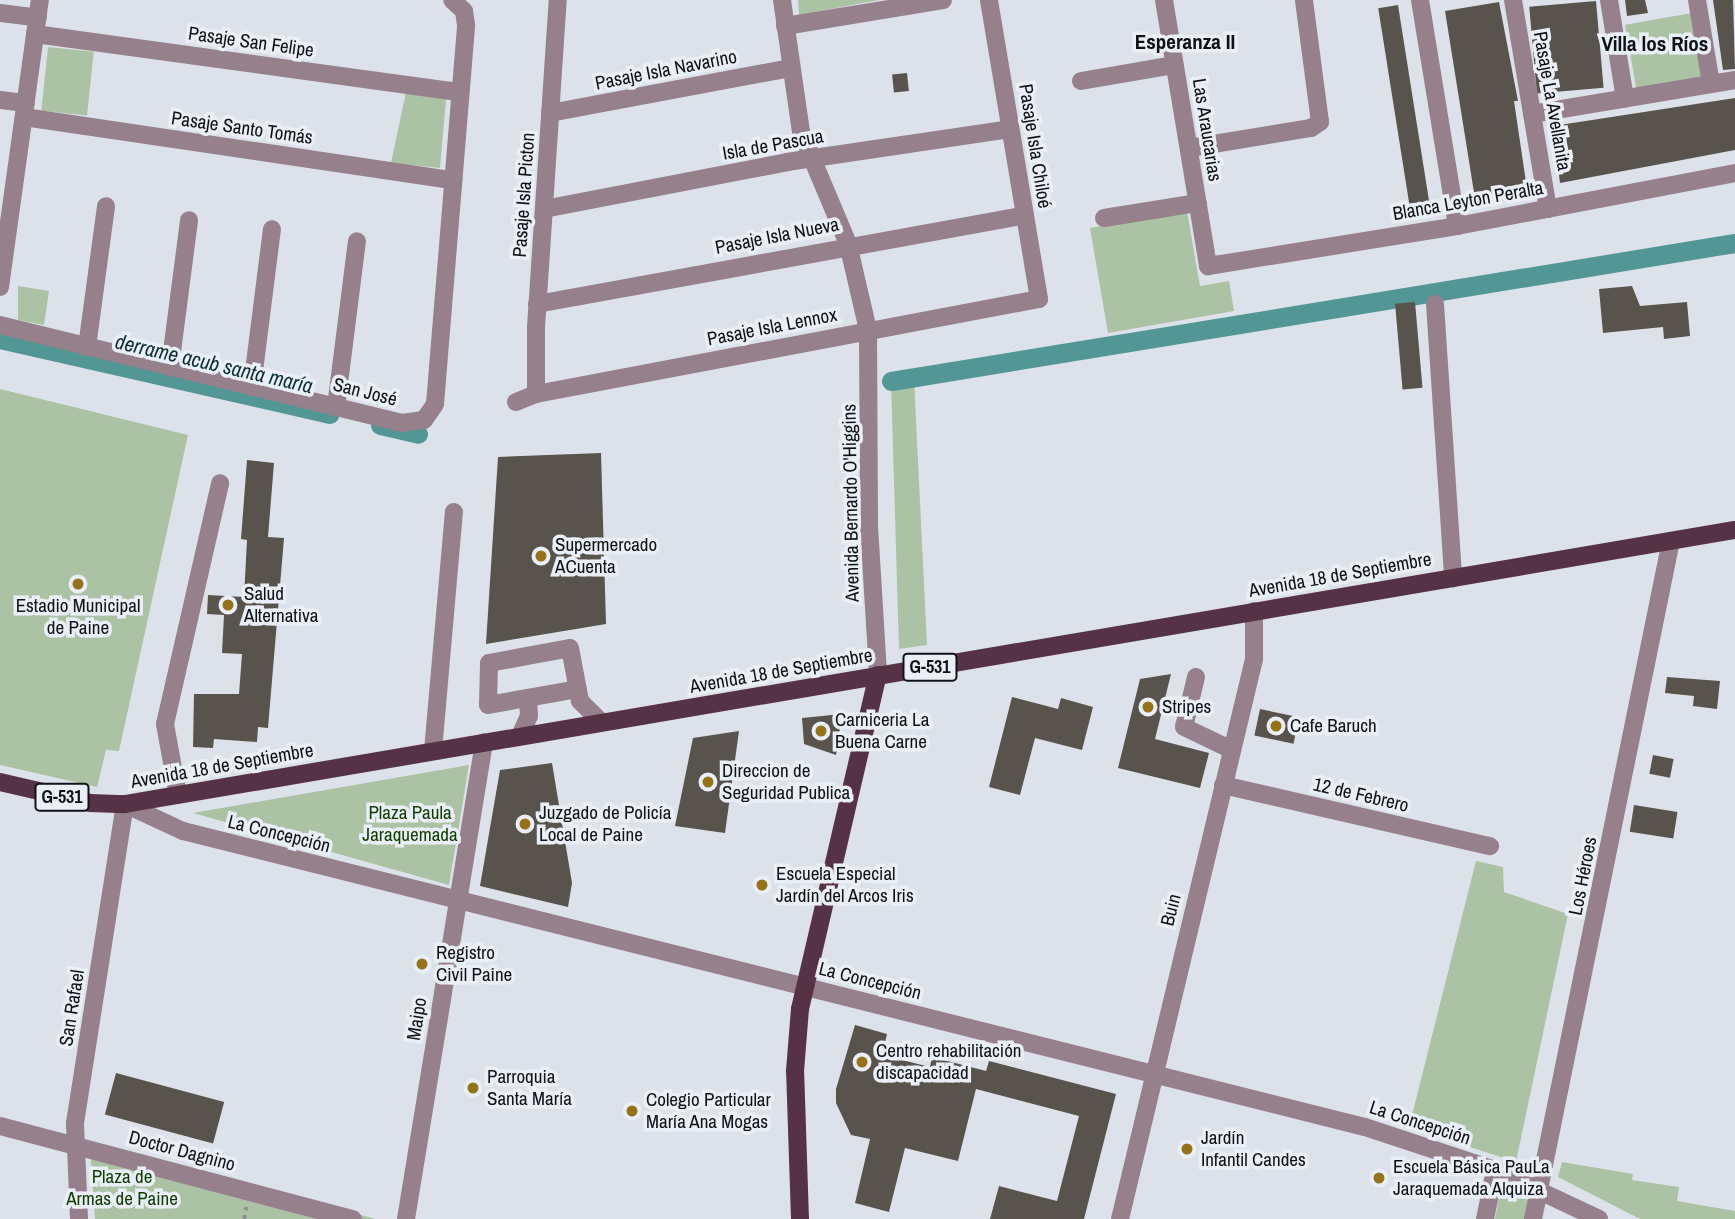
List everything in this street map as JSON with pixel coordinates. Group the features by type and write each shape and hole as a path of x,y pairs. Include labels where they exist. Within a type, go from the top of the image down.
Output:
{"main road":[{"name":"Avenida 18 de Septiembre","path":"0,782 90,803 125,804 1735,530"},
{"name":"Avenida Bernardo O'Higgins","path":"800,1219 796,1053 805,987 878,675"}],"street":[{"name":"San José","path":"0,325 410,424 424,420 433,410 466,18 452,0"},
{"name":"Pasaje Isla Picton","path":"536,394 537,303 558,0"},
{"name":"Avenida Bernardo O'Higgins","path":"782,0 790,68 811,159 848,244 868,330 869,539 878,675"},
{"path":"785,26 943,0"},
{"name":"Pasaje Isla Chiloé","path":"989,0 1039,299"},
{"name":"Las Araucarias","path":"1164,0 1208,266"},
{"path":"1189,148 1311,128 1320,122 1304,0"},
{"path":"1420,0 1457,226"},
{"name":"Pasaje La Avellanita","path":"1513,0 1549,209"},
{"path":"1609,0 1625,99"},
{"path":"1697,0 1711,84"},
{"name":"Pasaje San Felipe","path":"0,13 38,17 460,92"},
{"path":"1,276 7,187 25,110 38,17"},
{"path":"1081,81 1175,65"},
{"name":"Pasaje Isla Navarino","path":"550,113 790,68"},
{"path":"1532,114 1735,80"},
{"name":"Pasaje Santo Tomás","path":"0,100 25,110 453,180"},
{"name":"Isla de Pascua","path":"544,209 811,159 1010,129"},
{"name":"Blanca Leyton Peralta","path":"1208,266 1457,226 1735,173"},
{"path":"1104,218 1198,204"},
{"path":"87,347 106,206"},
{"name":"Pasaje Isla Nueva","path":"537,303 848,244 1025,215"},
{"path":"170,367 189,220"},
{"path":"252,387 272,229"},
{"path":"336,407 357,241"},
{"name":"Pasaje Isla Lennox","path":"516,402 536,394 1039,299"},
{"path":"1436,304 1453,578"},
{"path":"178,795 166,713 220,483"},
{"path":"433,751 454,512"},
{"name":"Los Héroes","path":"1533,1219 1541,1191 1671,541"},
{"name":"Buin","path":"1120,1219 1256,648 1254,611"},
{"path":"578,689 488,705 489,663 570,648 584,707 601,722"},
{"path":"1196,677 1184,727 1232,750"},
{"path":"520,736 529,716 528,698"},
{"name":"Maipo","path":"406,1219 484,742"},
{"name":"12 de Febrero","path":"1223,785 1490,846"},
{"name":"La Concepción","path":"125,804 164,826 457,902 1154,1072 1365,1127 1495,1170 1599,1219"},
{"name":"San Rafael","path":"79,1219 73,1144 125,804"},
{"name":"Doctor Dagnino","path":"0,1126 353,1219"},
{"path":"1485,1219 1495,1170"}],"green space":[{"path":"798,0 879,0 799,15"},
{"path":"1692,13 1703,77 1636,89 1625,25"},
{"path":"48,47 94,52 87,115 41,111"},
{"path":"406,92 446,99 440,168 391,163"},
{"path":"1187,211 1200,286 1229,281 1234,311 1108,333 1090,228"},
{"path":"18,286 49,291 44,325 18,320"},
{"path":"914,379 927,645 899,649 891,381"},
{"name":"Estadio Municipal de Paine","path":"0,389 188,435 119,751 106,750 97,787 0,765"},
{"name":"Plaza Paula Jaraquemada","path":"469,765 449,885 193,813"},
{"path":"1476,861 1503,867 1504,892 1568,914 1516,1162 1409,1127"},
{"name":"Plaza de Armas de Paine","path":"90,1145 376,1219 95,1219"},
{"path":"1562,1162 1633,1174 1632,1180 1679,1187 1677,1201 1735,1211 1735,1219 1640,1219 1558,1177"},
{"path":"1500,1192 1529,1200 1525,1219 1495,1219"}],"building":[{"path":"1625,0 1645,0 1648,13 1627,16"},
{"path":"1713,0 1733,0 1735,69 1723,70"},
{"path":"1596,1 1604,88 1537,94 1529,7"},
{"path":"1499,2 1518,101 1514,101 1527,189 1496,194 1497,202 1476,205 1445,11"},
{"path":"1398,5 1430,207 1410,211 1378,8"},
{"path":"907,73 909,91 894,92 892,75"},
{"path":"1735,98 1735,150 1560,183 1553,126"},
{"path":"1632,286 1640,306 1687,302 1690,336 1664,339 1663,327 1603,333 1599,289"},
{"path":"1415,302 1422,388 1403,389 1395,304"},
{"path":"601,453 606,624 486,644 498,457"},
{"path":"247,460 274,463 268,537 284,538 268,728 258,727 257,742 214,739 213,748 193,747 194,694 239,694 242,654 222,653 224,615 207,614 208,595 244,597 247,540 241,539"},
{"name":"Stripes","path":"1171,674 1155,739 1209,753 1200,788 1118,768 1140,679"},
{"path":"1667,677 1720,681 1717,709 1693,706 1694,696 1665,693"},
{"path":"1012,697 1058,709 1061,698 1093,707 1082,750 1035,738 1020,795 989,787"},
{"name":"Cafe Baruch","path":"1260,709 1299,717 1294,744 1254,735"},
{"name":"Carniceria La Buena Carne","path":"842,714 836,755 804,744 802,718"},
{"name":"Direccion de Seguridad Publica","path":"739,731 725,833 675,826 693,738"},
{"path":"1653,755 1674,759 1670,778 1649,774"},
{"name":"Juzgado de Policía Local de Paine","path":"552,763 572,883 568,907 480,886 500,770"},
{"path":"1634,805 1677,812 1673,839 1630,832"},
{"path":"855,1025 887,1034 882,1055 930,1067 932,1057 986,1071 989,1061 1116,1094 1084,1219 990,1219 999,1186 1057,1201 1079,1116 976,1089 958,1161 905,1148 889,1212 855,1203 870,1139 851,1135 836,1103 836,1089"},
{"path":"116,1073 224,1102 213,1144 105,1115"}],"waterway":[{"path":"891,381 1735,243"},
{"name":"derrame acub santa maría","path":"0,339 330,414"},
{"name":"derrame acub santa maría","path":"380,425 418,434"}],"place":[{"name":"Supermercado ACuenta","path":"541,556"},
{"name":"Estadio Municipal de Paine","path":"78,584"},
{"name":"Salud Alternativa","path":"228,605"},
{"name":"Stripes","path":"1148,707"},
{"name":"Cafe Baruch","path":"1276,726"},
{"name":"Carniceria La Buena Carne","path":"821,731"},
{"name":"Direccion de Seguridad Publica","path":"708,782"},
{"name":"Juzgado de Policía Local de Paine","path":"525,824"},
{"name":"Escuela Especial Jardín del Arcos Iris","path":"762,885"},
{"name":"Registro Civil Paine","path":"422,964"},
{"name":"Centro rehabilitación discapacidad","path":"862,1062"},
{"name":"Parroquia Santa María","path":"473,1088"},
{"name":"Colegio Particular María Ana Mogas","path":"632,1111"},
{"name":"Jardín Infantil Candes","path":"1187,1149"},
{"name":"Escuela Básica PauLa Jaraquemada Alquiza","path":"1379,1178"}],"district":[{"name":"Esperanza II","path":"1185,42"},
{"name":"Villa los Ríos","path":"1655,44"}]}
